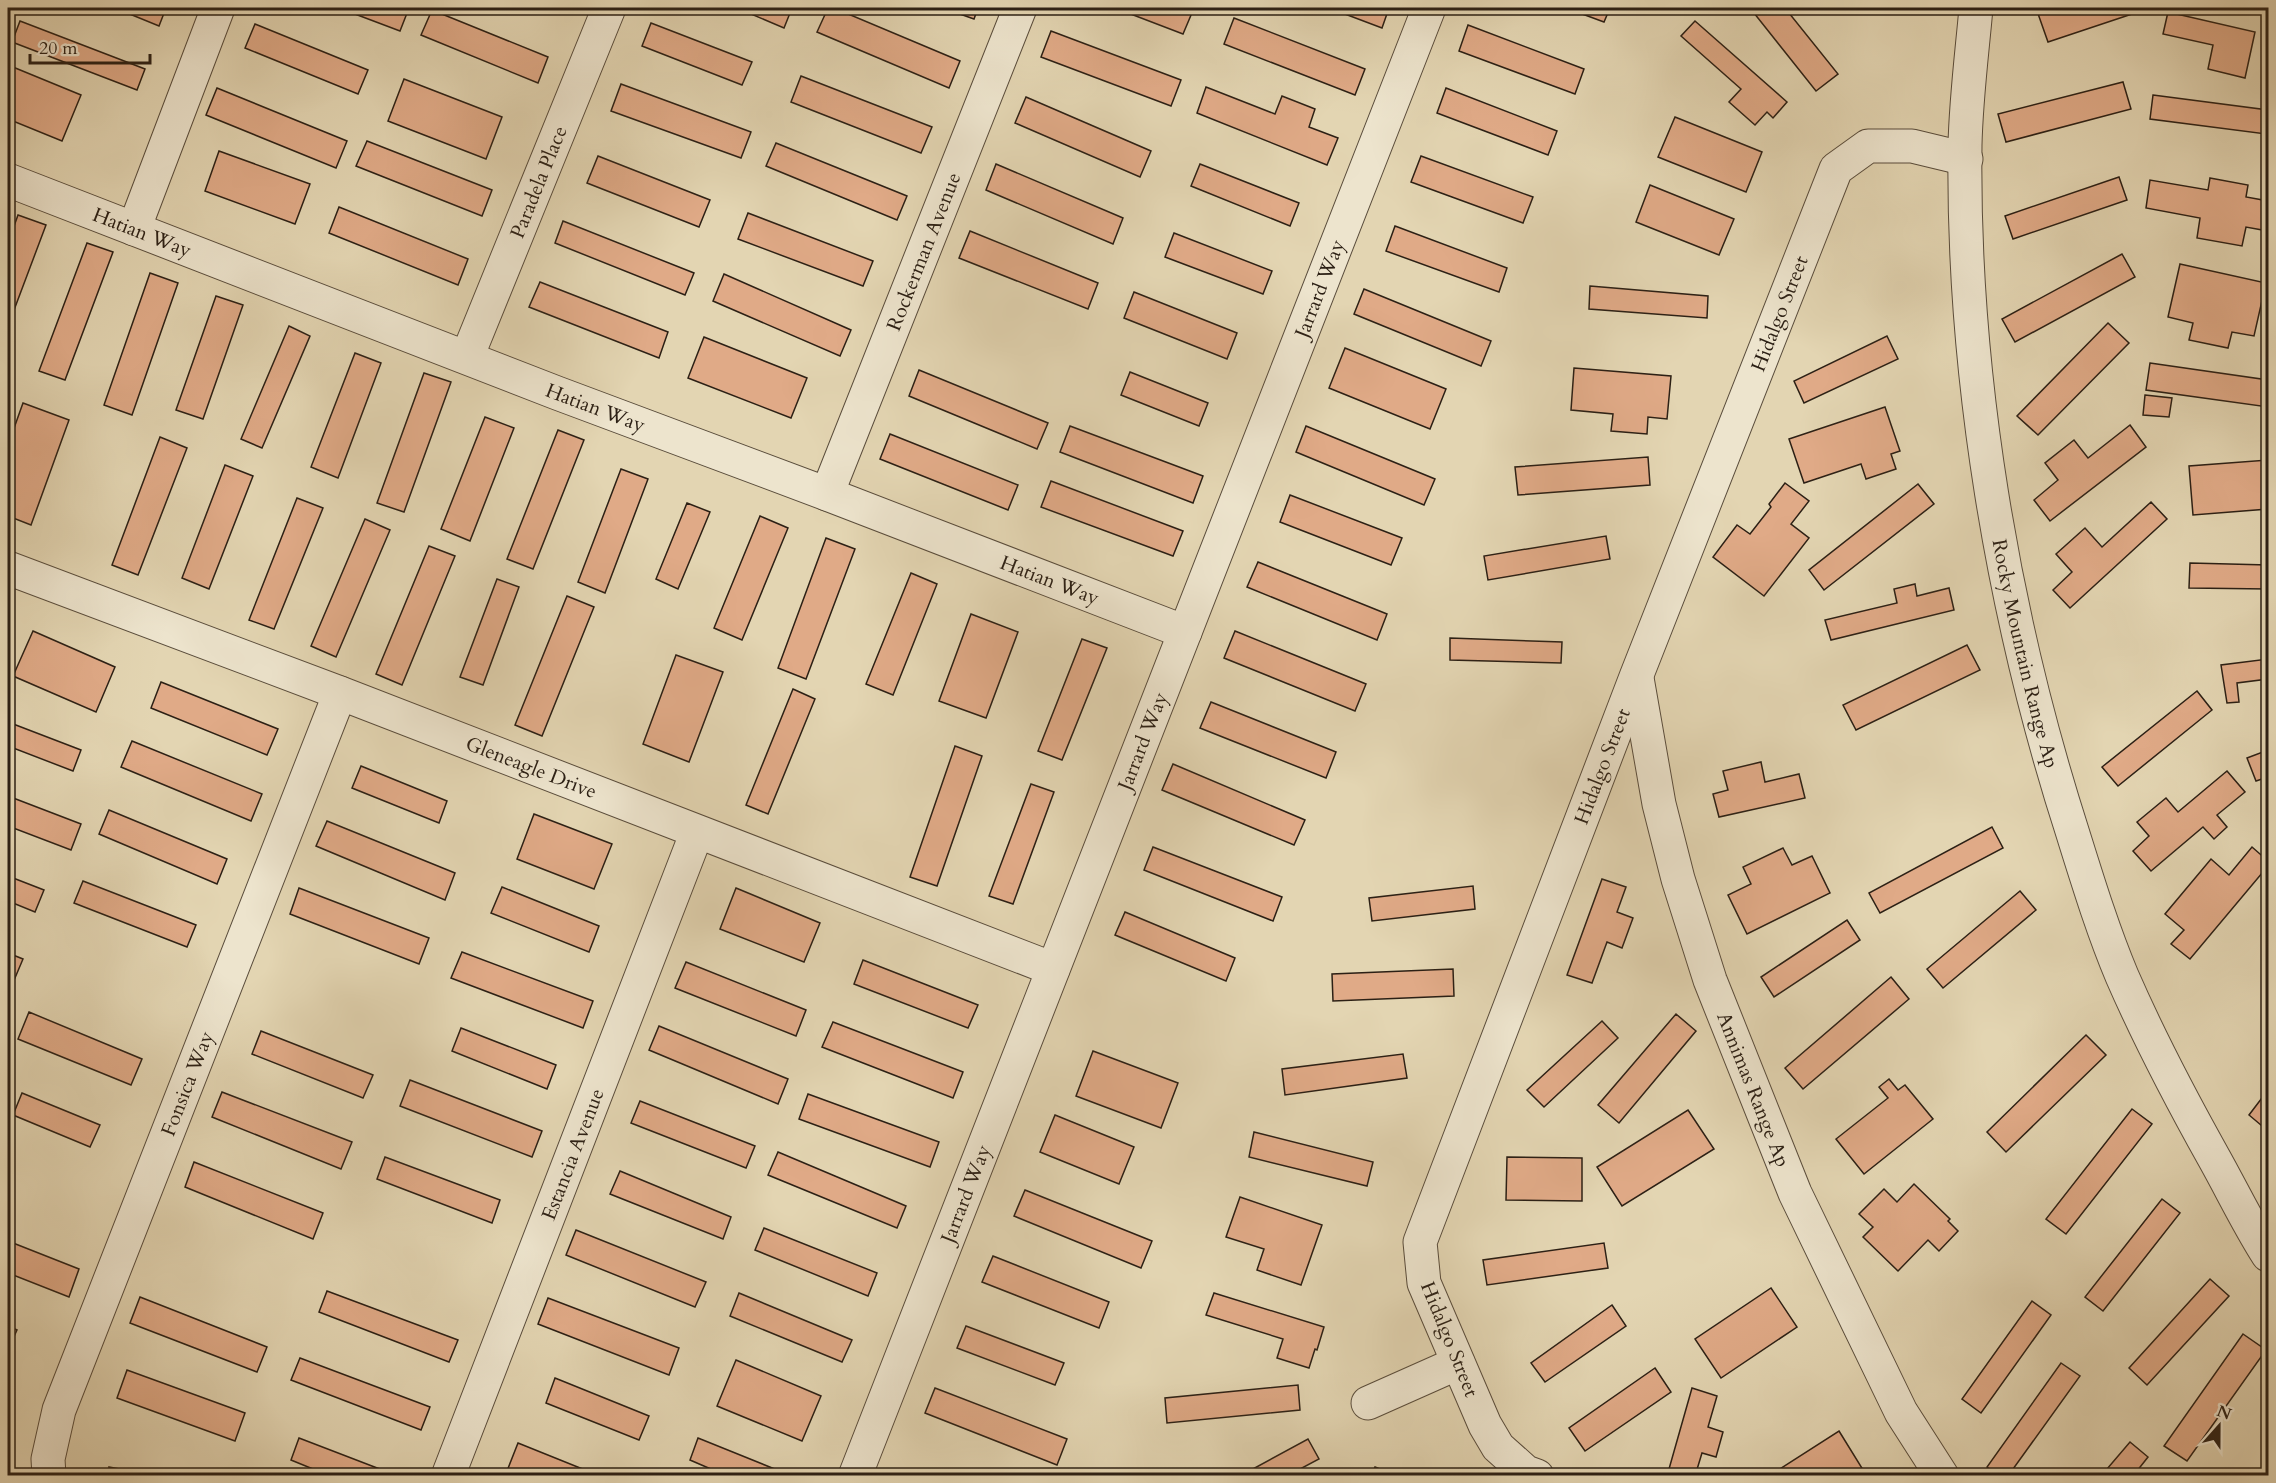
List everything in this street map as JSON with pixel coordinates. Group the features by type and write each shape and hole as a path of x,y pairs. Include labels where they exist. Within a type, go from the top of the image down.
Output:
{"street":[{"path":"134,229 218,8"},
{"name":"Paradela Place","path":"467,357 609,8"},
{"name":"Rockerman Avenue","path":"827,494 1020,8"},
{"name":"Jarrard Way","path":"855,1476 1429,8"},
{"name":"Rocky Mountain Range Ap","path":"1976,8 1965,145 1966,227 1977,384 2001,547 2025,665 2053,772 2080,859 2122,976 2188,1111 2268,1255"},
{"name":"Hidalgo Street","path":"1537,1476 1526,1472 1498,1447 1485,1425 1424,1283 1420,1242 1636,677 1836,169 1868,146 1912,146 1966,159"},
{"name":"Hatian Way","path":"8,180 557,393 1185,632"},
{"name":"Gleneagle Drive","path":"8,568 340,693 1053,969"},
{"name":"Annimas Range Ap","path":"1636,677 1659,804 1678,879 1710,980 1795,1193 1901,1412 1942,1476"},
{"name":"Fonsica Way","path":"49,1476 48,1459 59,1410 340,693"},
{"name":"Estancia Avenue","path":"448,1476 697,832"},
{"path":"1368,1403 1458,1363"}],"building":[{"path":"115,8 166,8 159,26"},
{"path":"339,8 409,8 400,31"},
{"path":"737,8 792,8 784,28"},
{"path":"828,8 834,8 960,61 949,88 817,32"},
{"path":"943,8 978,8 974,19"},
{"path":"1115,8 1194,8 1183,34"},
{"path":"1329,8 1389,8 1382,28"},
{"path":"1566,8 1610,8 1604,22"},
{"path":"1750,8 1785,8 1838,74 1816,91"},
{"path":"2036,8 2150,8 2048,42"},
{"path":"432,10 548,57 538,83 421,35"},
{"path":"2168,12 2255,32 2245,78 2208,69 2213,45 2163,34"},
{"path":"1234,18 1365,69 1355,95 1224,44"},
{"path":"20,21 145,69 137,90 12,42"},
{"path":"1695,21 1787,102 1773,118 1767,112 1755,125 1729,102 1741,89 1681,36"},
{"path":"651,23 752,62 742,85 642,46"},
{"path":"255,24 368,70 358,94 245,48"},
{"path":"1468,25 1584,69 1575,94 1459,51"},
{"path":"1051,31 1181,80 1171,106 1041,57"},
{"path":"8,65 81,95 62,141 8,119"},
{"path":"801,76 932,127 921,153 791,102"},
{"path":"404,79 502,117 486,159 388,121"},
{"path":"2123,82 2131,109 2006,142 1998,114"},
{"path":"621,84 751,132 741,158 611,111"},
{"path":"1206,87 1275,114 1282,96 1315,109 1309,127 1338,138 1327,165 1197,113"},
{"path":"217,88 347,141 336,168 206,115"},
{"path":"1446,88 1557,131 1548,155 1437,113"},
{"path":"2153,95 2268,110 2266,134 2150,119"},
{"path":"1026,97 1151,151 1140,177 1015,123"},
{"path":"1675,117 1762,152 1746,192 1658,157"},
{"path":"367,141 492,190 482,216 356,166"},
{"path":"776,143 907,196 897,220 766,166"},
{"path":"219,151 310,184 295,224 205,191"},
{"path":"598,156 710,200 699,227 587,183"},
{"path":"1421,156 1533,197 1523,223 1411,182"},
{"path":"996,164 1123,218 1113,244 986,190"},
{"path":"1200,164 1299,203 1290,226 1191,186"},
{"path":"2119,177 2127,200 2013,239 2005,216"},
{"path":"2210,178 2248,185 2246,197 2268,201 2268,231 2246,227 2242,246 2197,238 2200,218 2146,208 2150,180 2208,190"},
{"path":"1650,185 1734,219 1719,255 1636,222"},
{"path":"339,207 468,259 458,285 329,233"},
{"path":"748,213 873,261 863,286 738,239"},
{"path":"18,215 46,225 8,326 8,243"},
{"path":"563,221 694,273 685,295 555,243"},
{"path":"1395,226 1507,268 1499,292 1386,251"},
{"path":"970,231 1098,283 1088,309 959,258"},
{"path":"1174,233 1272,271 1263,294 1165,257"},
{"path":"87,243 113,252 65,380 39,371"},
{"path":"2122,254 2135,277 2015,342 2002,319"},
{"path":"2180,264 2266,283 2254,336 2232,332 2228,348 2189,340 2193,323 2168,317"},
{"path":"150,273 178,283 132,415 104,405"},
{"path":"724,274 851,330 840,356 713,301"},
{"path":"540,282 668,332 659,358 529,307"},
{"path":"1590,286 1708,296 1707,318 1589,309"},
{"path":"1364,289 1491,341 1481,366 1354,314"},
{"path":"1134,292 1237,333 1227,359 1124,318"},
{"path":"216,296 243,305 203,419 176,410"},
{"path":"2108,323 2129,343 2038,435 2017,416"},
{"path":"2268,323 2268,355 2264,324"},
{"path":"289,326 310,336 262,448 241,439"},
{"path":"1887,336 1898,359 1804,403 1794,381"},
{"path":"704,337 807,378 791,418 688,378"},
{"path":"1345,348 1446,389 1430,429 1329,388"},
{"path":"355,353 381,363 338,478 311,467"},
{"path":"2150,363 2268,380 2268,407 2146,390"},
{"path":"1574,368 1671,376 1667,419 1648,417 1647,434 1611,431 1613,414 1571,410"},
{"path":"919,370 1048,423 1037,449 909,396"},
{"path":"1130,372 1208,403 1199,426 1121,395"},
{"path":"424,373 451,382 404,512 377,503"},
{"path":"2145,395 2172,398 2169,417 2143,415"},
{"path":"23,403 69,420 31,525 8,516 8,445"},
{"path":"1885,407 1900,451 1891,454 1896,469 1866,479 1861,464 1804,483 1789,439"},
{"path":"485,417 514,428 470,541 441,529"},
{"path":"2130,425 2146,447 2050,521 2034,500 2058,480 2045,463 2074,440 2088,458"},
{"path":"1070,426 1203,476 1193,503 1060,452"},
{"path":"1306,426 1435,479 1424,505 1296,452"},
{"path":"558,430 584,440 533,569 507,559"},
{"path":"890,434 1018,485 1008,510 880,459"},
{"path":"160,437 187,448 138,575 112,565"},
{"path":"1648,457 1650,485 1518,495 1515,467"},
{"path":"2268,460 2268,509 2193,515 2189,466"},
{"path":"225,465 253,476 209,589 182,578"},
{"path":"621,469 648,479 605,593 578,582"},
{"path":"1051,481 1183,531 1173,556 1041,507"},
{"path":"1785,483 1809,501 1791,524 1809,538 1764,596 1713,557 1737,525 1750,534 1771,507 1769,504"},
{"path":"1918,484 1934,504 1824,590 1809,570"},
{"path":"1290,495 1402,538 1391,565 1280,522"},
{"path":"297,498 323,508 274,629 249,620"},
{"path":"2151,502 2167,519 2070,608 2053,590 2072,572 2056,554 2085,528 2102,547"},
{"path":"687,503 710,512 678,589 656,579"},
{"path":"760,516 788,528 742,640 714,628"},
{"path":"365,519 390,530 336,657 311,646"},
{"path":"1606,536 1610,559 1488,580 1484,556"},
{"path":"826,538 855,549 806,679 778,668"},
{"path":"429,546 455,556 402,685 376,674"},
{"path":"1258,562 1387,614 1377,640 1247,587"},
{"path":"2190,563 2268,565 2268,589 2189,588"},
{"path":"911,573 937,584 893,695 866,684"},
{"path":"497,579 519,587 483,685 460,677"},
{"path":"1915,584 1917,596 1949,588 1954,610 1831,640 1825,620 1897,603 1894,589"},
{"path":"567,596 594,607 542,736 515,725"},
{"path":"971,614 1018,632 986,718 939,701"},
{"path":"33,631 115,667 96,712 13,676"},
{"path":"1235,631 1366,684 1355,711 1224,658"},
{"path":"1450,638 1562,642 1561,663 1450,660"},
{"path":"1082,639 1107,648 1062,760 1038,751"},
{"path":"1967,645 1980,670 1856,730 1843,705"},
{"path":"676,655 723,672 689,762 643,744"},
{"path":"2268,659 2268,679 2237,683 2239,702 2227,703 2221,665"},
{"path":"161,682 278,729 267,755 151,708"},
{"path":"793,689 815,699 768,814 746,805"},
{"path":"2197,691 2212,710 2118,786 2102,767"},
{"path":"1211,702 1336,752 1326,778 1200,728"},
{"path":"8,722 81,750 73,771 8,746"},
{"path":"132,741 262,794 251,821 121,767"},
{"path":"955,746 982,756 937,886 910,877"},
{"path":"2268,750 2268,777 2256,781 2247,758"},
{"path":"1761,762 1765,782 1799,774 1805,798 1719,817 1713,794 1728,790 1723,771"},
{"path":"1173,764 1305,820 1294,845 1162,790"},
{"path":"361,766 447,801 439,823 352,788"},
{"path":"2227,771 2245,792 2217,815 2227,827 2214,839 2203,827 2151,871 2133,851 2149,836 2137,822 2166,798 2178,812"},
{"path":"1031,784 1054,792 1013,904 989,896"},
{"path":"8,796 81,824 71,850 8,826"},
{"path":"109,810 227,859 217,884 99,834"},
{"path":"534,814 612,844 594,889 517,859"},
{"path":"327,821 455,873 445,900 316,846"},
{"path":"1992,827 2003,848 1880,913 1869,893"},
{"path":"1153,847 1282,897 1273,921 1144,870"},
{"path":"2252,847 2268,861 2268,866 2190,959 2171,944 2184,930 2165,914 2211,859 2229,875"},
{"path":"1783,848 1792,865 1812,856 1830,893 1747,934 1728,895 1751,884 1743,867"},
{"path":"8,876 44,890 35,912 8,901"},
{"path":"1602,879 1626,887 1617,912 1633,918 1622,948 1607,942 1592,983 1567,975"},
{"path":"83,881 196,925 187,947 74,903"},
{"path":"1473,886 1475,909 1372,921 1369,898"},
{"path":"502,887 599,926 589,952 491,913"},
{"path":"299,888 429,938 419,964 290,914"},
{"path":"736,888 820,923 804,962 720,929"},
{"path":"2020,891 2036,910 1943,988 1927,969"},
{"path":"1125,912 1235,958 1226,981 1115,935"},
{"path":"1847,920 1860,940 1774,997 1761,977"},
{"path":"462,952 593,1001 583,1028 451,978"},
{"path":"8,953 23,959 12,985 8,983"},
{"path":"863,960 978,1005 968,1028 854,984"},
{"path":"686,962 806,1010 796,1036 675,988"},
{"path":"1453,969 1454,996 1333,1001 1332,974"},
{"path":"1891,977 1909,999 1803,1089 1785,1068"},
{"path":"29,1012 142,1059 131,1085 18,1039"},
{"path":"1676,1014 1696,1031 1619,1123 1598,1105"},
{"path":"1602,1021 1618,1038 1544,1107 1527,1090"},
{"path":"833,1022 963,1072 953,1098 822,1047"},
{"path":"659,1026 788,1079 778,1104 649,1050"},
{"path":"461,1028 556,1065 547,1089 452,1051"},
{"path":"261,1031 373,1075 363,1098 252,1054"},
{"path":"2086,1035 2106,1055 2006,1152 1987,1132"},
{"path":"1093,1051 1178,1083 1161,1128 1076,1096"},
{"path":"1403,1054 1407,1078 1285,1095 1282,1069"},
{"path":"1889,1079 1898,1090 1905,1085 1933,1119 1864,1174 1836,1139 1888,1098 1879,1087"},
{"path":"410,1080 542,1131 532,1157 400,1106"},
{"path":"2268,1090 2268,1131 2249,1115"},
{"path":"222,1092 352,1142 341,1169 212,1117"},
{"path":"22,1093 100,1125 90,1147 13,1115"},
{"path":"808,1094 939,1142 930,1167 799,1119"},
{"path":"640,1101 755,1146 746,1168 631,1123"},
{"path":"2132,1109 2152,1124 2066,1234 2046,1219"},
{"path":"1688,1110 1714,1149 1622,1206 1597,1167"},
{"path":"1055,1115 1134,1147 1119,1184 1040,1152"},
{"path":"1254,1132 1373,1162 1367,1186 1249,1157"},
{"path":"778,1152 906,1206 897,1228 768,1175"},
{"path":"385,1157 500,1200 492,1223 377,1179"},
{"path":"1507,1157 1582,1158 1582,1201 1506,1200"},
{"path":"194,1162 323,1213 313,1239 185,1187"},
{"path":"620,1171 731,1217 723,1239 610,1194"},
{"path":"1914,1184 1950,1219 1948,1221 1958,1231 1939,1251 1928,1240 1898,1271 1863,1237 1873,1227 1859,1214 1884,1189 1897,1202"},
{"path":"1025,1190 1152,1241 1141,1268 1014,1216"},
{"path":"1240,1197 1322,1225 1301,1285 1257,1270 1264,1249 1226,1237"},
{"path":"2162,1199 2180,1213 2103,1311 2085,1297"},
{"path":"764,1228 877,1273 868,1296 755,1250"},
{"path":"576,1230 706,1282 695,1307 566,1255"},
{"path":"8,1241 79,1269 69,1297 8,1273"},
{"path":"1604,1243 1608,1268 1487,1285 1483,1260"},
{"path":"993,1256 1109,1302 1099,1328 982,1282"},
{"path":"2210,1279 2229,1296 2147,1385 2129,1368"},
{"path":"1771,1288 1797,1327 1721,1378 1695,1339"},
{"path":"327,1291 458,1340 449,1362 319,1312"},
{"path":"739,1293 852,1340 842,1362 730,1316"},
{"path":"1214,1293 1324,1327 1309,1368 1277,1358 1283,1339 1206,1315"},
{"path":"140,1297 267,1347 257,1372 130,1323"},
{"path":"548,1298 679,1348 669,1375 538,1324"},
{"path":"2032,1301 2051,1315 1981,1413 1962,1399"},
{"path":"1612,1305 1626,1326 1545,1382 1531,1363"},
{"path":"8,1326 17,1330 8,1350"},
{"path":"966,1326 1064,1363 1055,1385 957,1348"},
{"path":"2243,1334 2266,1350 2187,1461 2164,1446"},
{"path":"300,1358 430,1407 421,1430 291,1380"},
{"path":"736,1360 821,1396 802,1441 717,1406"},
{"path":"2061,1363 2080,1376 2008,1476 1999,1476 1987,1467"},
{"path":"1655,1368 1671,1392 1585,1451 1569,1428"},
{"path":"127,1370 245,1413 235,1441 117,1398"},
{"path":"555,1378 649,1416 639,1440 546,1403"},
{"path":"1298,1385 1300,1410 1167,1423 1165,1398"},
{"path":"935,1388 1067,1439 1057,1465 925,1413"},
{"path":"1692,1388 1717,1396 1708,1427 1723,1432 1716,1457 1702,1453 1695,1476 1667,1476"},
{"path":"1839,1431 1865,1473 1861,1476 1769,1476"},
{"path":"299,1438 398,1476 330,1476 291,1460"},
{"path":"698,1438 792,1476 727,1476 690,1460"},
{"path":"1308,1439 1319,1459 1287,1476 1240,1476"},
{"path":"2130,1442 2148,1457 2133,1476 2101,1476"},
{"path":"518,1443 600,1476 505,1476"},
{"path":"2268,1459 2268,1476 2256,1476"},
{"path":"109,1467 157,1476 108,1476"},
{"path":"1375,1467 1395,1475 1395,1476 1371,1476"}]}
